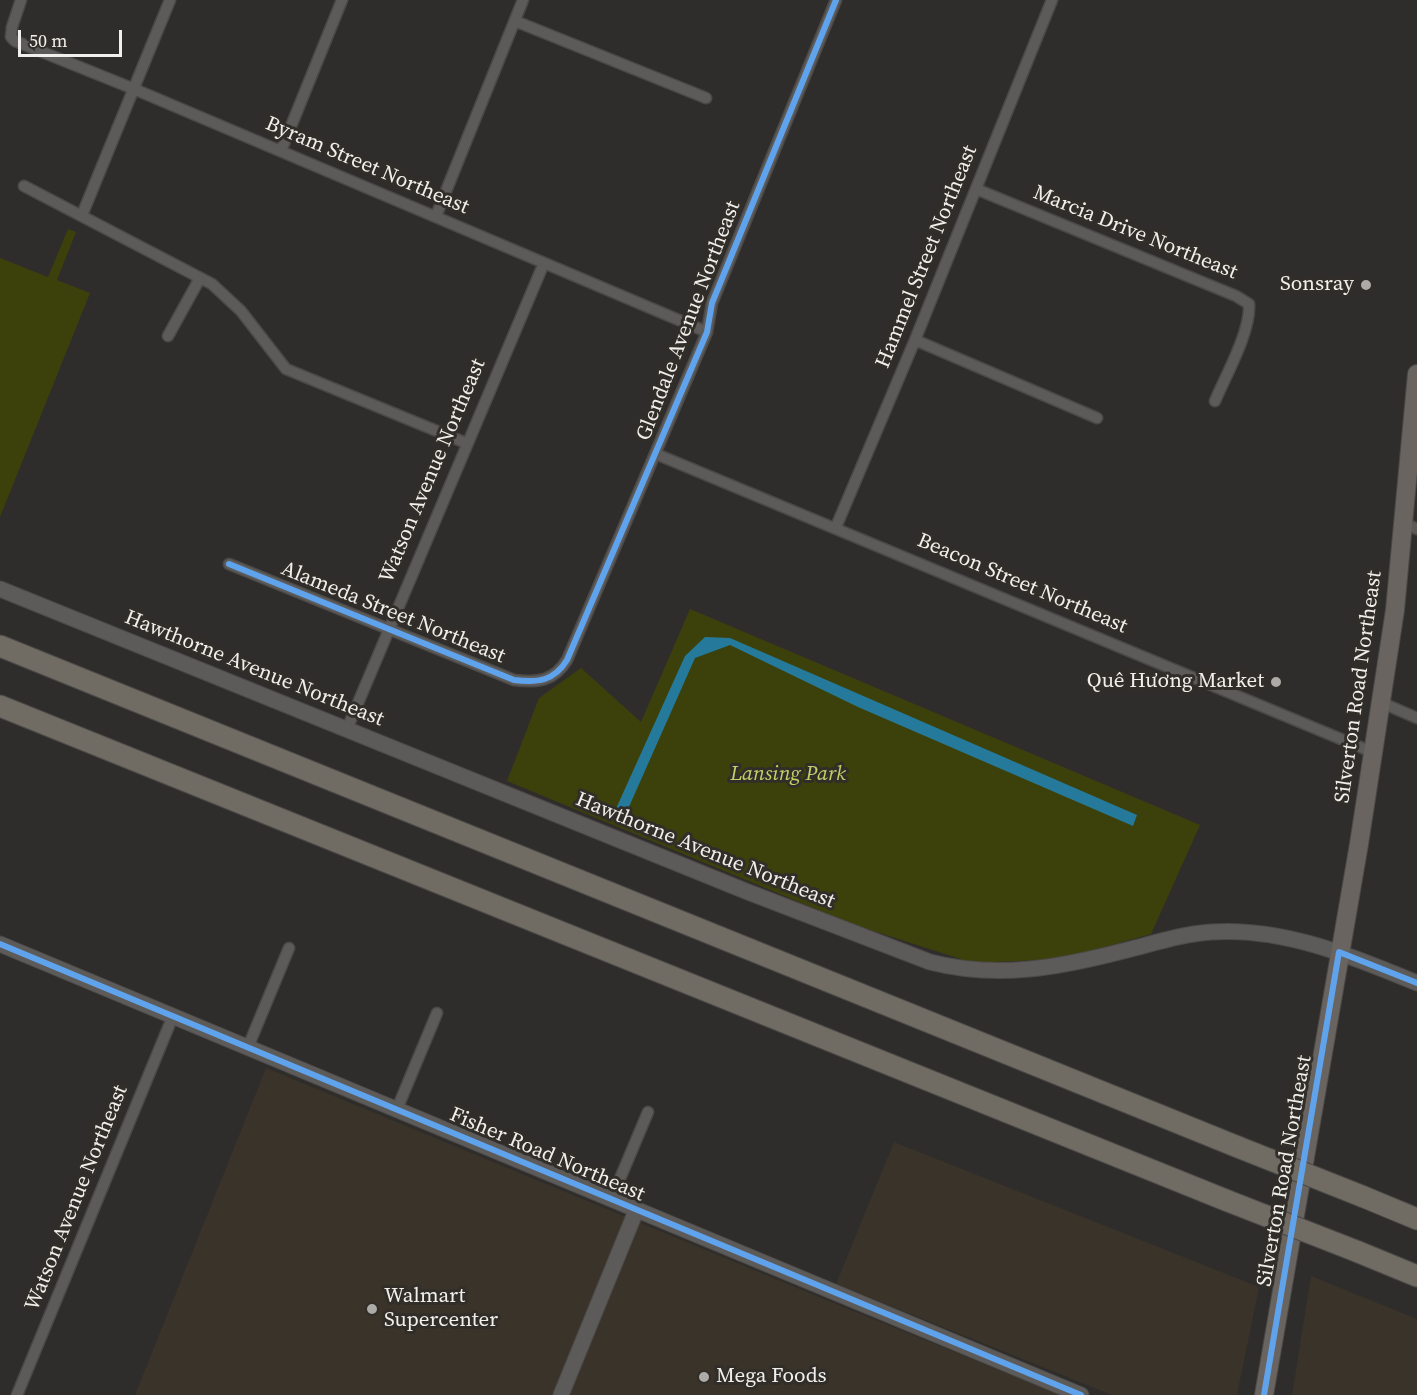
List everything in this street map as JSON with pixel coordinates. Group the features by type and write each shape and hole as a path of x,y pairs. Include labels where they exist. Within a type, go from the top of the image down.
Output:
{"highway":[{"path":"0,646 1417,1219"},
{"path":"0,706 1417,1276"}],"main road":[{"name":"Silverton Road Northeast","path":"1264,1395 1410,526 1417,374"},
{"name":"Hawthorne Avenue Northeast","path":"0,589 876,943 951,967 995,972 1041,969 1191,934 1226,931 1286,938 1339,952 1417,983"},
{"name":"Fisher Road Northeast","path":"0,944 636,1212 1081,1395"},
{"path":"561,1395 636,1212"}],"street":[{"name":"Byram Street Northeast","path":"21,0 11,37 21,44 134,88 707,332"},
{"path":"82,215 170,0"},
{"path":"281,152 342,0"},
{"path":"436,216 523,0"},
{"name":"Glendale Avenue Northeast","path":"547,679 557,673 567,660 656,454 707,332 712,303 836,0"},
{"name":"Hammel Street Northeast","path":"836,527 915,340 1052,0"},
{"path":"515,21 706,98"},
{"path":"24,186 200,278 227,296 286,369 466,443"},
{"name":"Marcia Drive Northeast","path":"976,189 1236,296 1249,304 1250,315 1245,330 1215,401"},
{"name":"Watson Avenue Northeast","path":"347,729 387,628 544,263"},
{"path":"168,336 200,278"},
{"path":"915,340 1097,418"},
{"name":"Beacon Street Northeast","path":"656,454 836,527 1372,753"},
{"name":"Alameda Street Northeast","path":"229,564 514,680 530,682 547,679"},
{"path":"1380,702 1417,718"},
{"path":"248,1047 289,948"},
{"path":"397,1110 437,1013"},
{"name":"Watson Avenue Northeast","path":"17,1395 172,1017"},
{"path":"611,1200 648,1112"}],"shaded area":[{"path":"266,1068 829,1301 1060,1395 135,1395"},
{"path":"894,1142 1259,1287 1237,1395 1112,1395 836,1284"},
{"path":"1311,1276 1417,1319 1417,1395 1292,1395"}],"green space":[{"path":"68,229 76,232 57,280 90,293 0,517 0,258 48,277"},
{"name":"Lansing Park","path":"690,609 1200,825 1151,934 1062,959 973,963 855,925 507,781 539,698 581,668 641,722"}],"water":[{"path":"705,637 730,638 1137,815 1133,826 858,707 730,645 695,658 624,818 614,813 685,656"}],"cycle path":[{"path":"229,564 514,680 538,681 557,672 567,660 707,332 712,303 836,0"},
{"path":"0,944 1081,1395"},
{"path":"1264,1395 1339,952 1417,983"}],"place":[{"name":"Sonsray","path":"1366,285"},
{"name":"Quê Hương Market","path":"1276,682"},
{"name":"Walmart Supercenter","path":"372,1309"},
{"name":"Mega Foods","path":"704,1377"}]}
